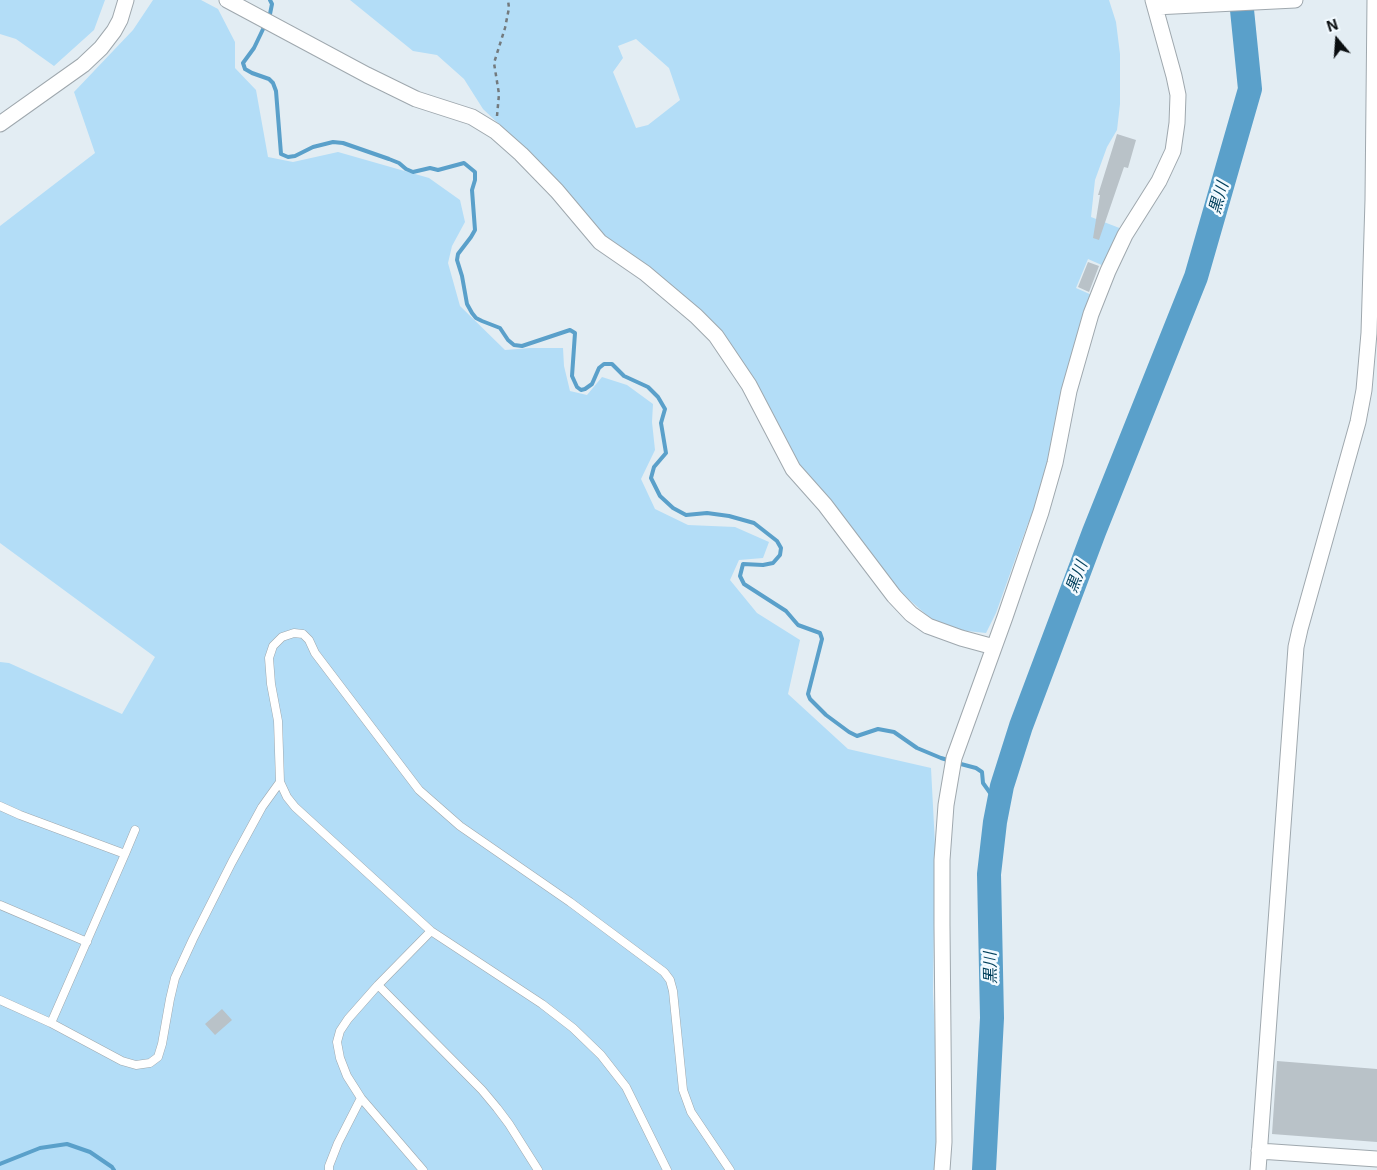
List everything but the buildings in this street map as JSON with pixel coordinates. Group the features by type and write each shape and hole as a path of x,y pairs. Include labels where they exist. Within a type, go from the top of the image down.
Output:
{"street":[{"path":"0,124 83,65 101,48 120,20 126,0"},
{"path":"226,0 416,99 472,117 495,131 521,154 557,192 600,242 645,273 696,316 716,336 748,385 793,469 825,504 894,596 911,614 928,626 994,647"},
{"path":"942,1170 944,1142 942,860 946,805 954,758 1038,521 1055,464 1069,391 1091,314 1125,235 1159,181 1173,151 1178,96 1154,3 1196,5 1296,0"},
{"path":"1258,1170 1296,647 1358,422 1364,390 1369,333 1376,0"},
{"path":"1259,1151 1377,1159"}],"lane":[{"path":"667,1170 626,1087 601,1055 573,1028 542,1004 431,931 295,807 287,797 280,782 278,721 271,684 269,658 273,646 282,637 294,633 303,634 310,640 315,653 419,790 460,826 570,902 664,972 670,980 674,991 683,1090 691,1112 730,1170"},
{"path":"0,1000 52,1023 122,1061 136,1066 150,1063 158,1057 175,978 232,862 262,807 280,782"},
{"path":"0,806 27,818 125,854"},
{"path":"52,1023 135,830"},
{"path":"0,905 87,942"},
{"path":"423,1170 361,1098 347,1076 340,1058 337,1042 340,1031 348,1019 378,985 431,931"},
{"path":"378,985 482,1090 509,1124 538,1170"},
{"path":"329,1170 338,1143 361,1098"}],"path":[{"path":"495,131 499,94 494,63 505,28 509,8 508,0"}],"shaded area":[{"path":"0,0 105,0 94,30 54,66 16,39 0,34"},
{"path":"153,0 201,0 218,9 235,42 235,68 256,90 268,157 293,162 338,152 429,178 460,200 465,222 452,246 448,263 460,306 505,350 563,348 564,366 570,391 587,395 602,377 627,385 653,404 652,422 655,450 641,479 655,509 688,525 735,527 769,542 763,558 739,560 730,580 757,613 800,640 788,694 848,749 931,768 935,845 933,992 938,1109 936,1170 0,1170 0,662 9,663 122,714 155,657 0,543 0,226 95,153 74,92 133,30"},
{"path":"350,0 1109,0 1116,22 1120,54 1120,104 1117,130 1107,147 1095,180 1091,217 1122,229 1104,266 1088,259 1076,288 1094,296 1048,475 1027,526 996,613 986,633 957,630 930,618 896,588 798,466 719,333 603,237 553,175 483,109 464,79 437,55 413,51","holes":["636,39 669,68 680,100 648,125 636,128 613,72 623,58 618,46"]}],"waterway":[{"path":"269,19 272,4 270,0"},
{"name":"黒川","path":"984,1170 992,1018 989,874 995,822 1002,786 1021,726 1094,532 1196,277 1250,89 1241,0"},
{"path":"265,25 254,48 243,63 245,69 269,79 273,83 276,91 281,154 288,157 295,156 313,147 333,142 343,143 389,159 413,172 430,168 438,170 464,163 475,172 472,190 475,230 458,254 457,260 467,304 476,318 500,328 514,345 522,346 570,330 575,333 572,376 577,387 581,390 592,384 599,368 604,364 612,364 624,376 648,387 658,397 665,409 661,423 666,453 654,467 651,478 660,496 673,508 686,515 707,513 729,516 754,523 777,541 781,548 780,555 773,563 763,565 743,564 740,576 744,584 786,611 798,625 820,633 822,639 808,694 810,699 826,715 857,736 878,729 894,732 917,748 951,761"},
{"path":"957,763 976,768 982,772 983,783 998,804"},
{"path":"0,1164 40,1148 67,1144 90,1152 114,1170"}]}
